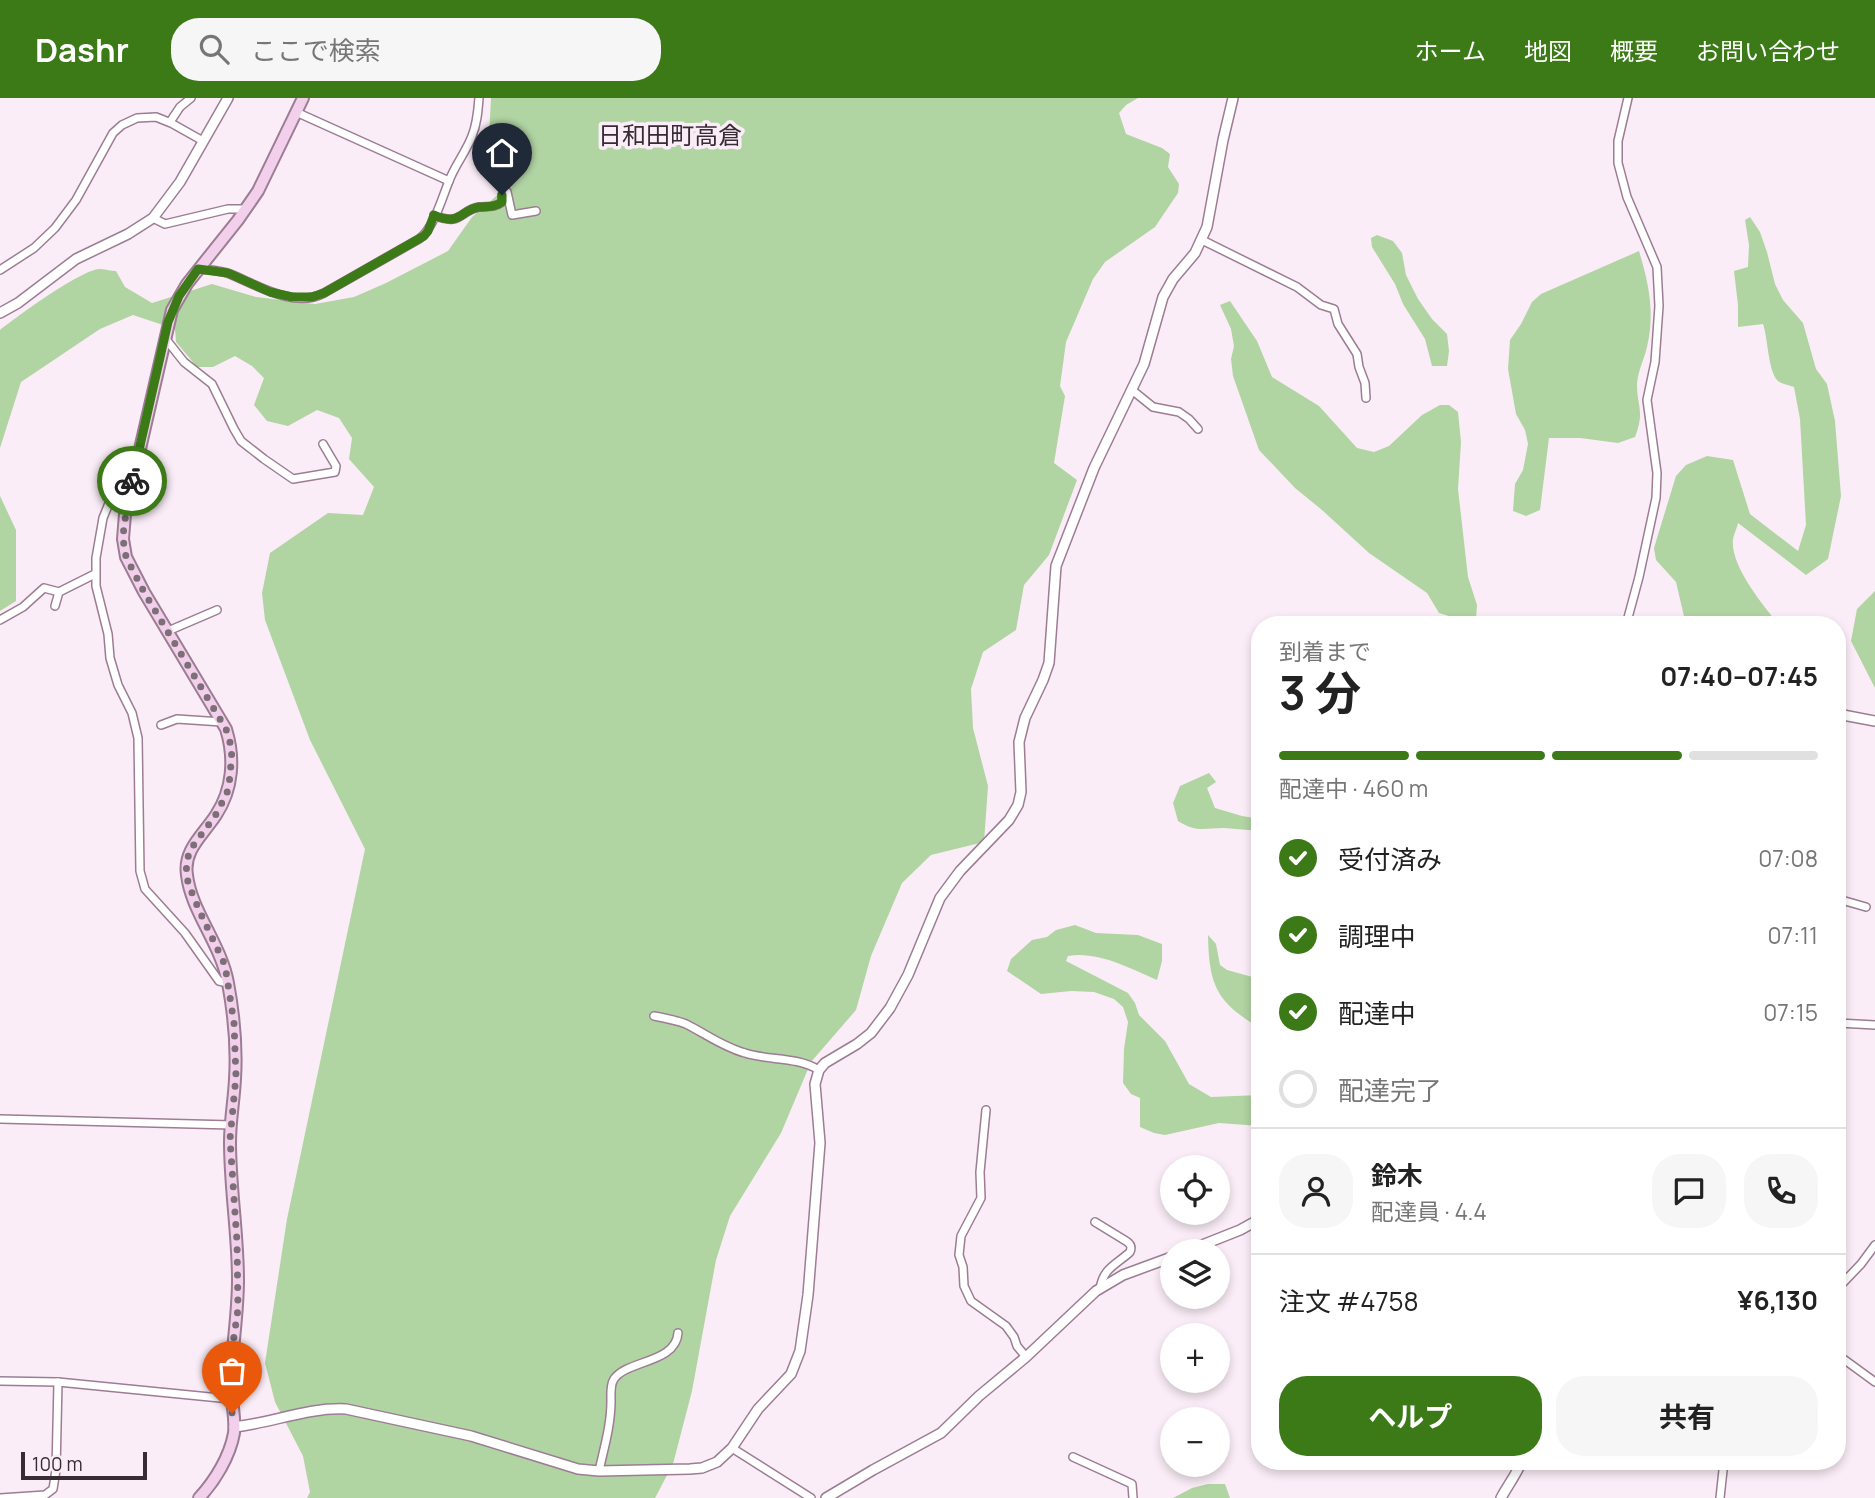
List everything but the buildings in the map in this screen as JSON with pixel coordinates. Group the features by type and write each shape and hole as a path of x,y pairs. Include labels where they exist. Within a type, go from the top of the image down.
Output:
{"main road":[{"path":"199,1498 223,1463 232,1441 234,1427 230,1399 231,1357 238,1309 237,1242 230,1139 236,1052 225,965 188,883 186,864 190,850 215,816 227,793 231,745 226,729 126,557 124,525 172,310 198,269 258,191 303,98"}],"street":[{"path":"170,122 180,107 191,98"},
{"path":"0,313 19,303 76,259 128,234 153,218 180,183 228,98"},
{"path":"198,269 228,273 270,292 292,297 318,296 424,236 472,135 479,98"},
{"path":"234,1427 266,1423 314,1410 346,1409 471,1436 578,1469 599,1471 702,1468 717,1462 732,1448 758,1409 791,1374 800,1351 808,1295 820,1143 815,1084 819,1070 825,1063 857,1044 874,1030 901,990 940,898 960,871 1009,820 1018,805 1021,792 1019,742 1025,718 1049,663 1056,566 1094,468 1144,364 1163,297 1202,240 1210,216 1233,98"},
{"path":"1628,98 1618,141 1620,172 1633,212 1657,267 1659,306 1655,362 1647,400 1657,473 1656,498 1628,616"},
{"path":"296,112 449,181"},
{"path":"0,270 34,248 55,229 76,200 113,133 127,121 143,116 156,117 203,141"},
{"path":"434,215 443,220 456,219 474,208 498,205 502,202 502,195 507,192 512,215 536,211"},
{"path":"153,218 165,224 228,209 245,209"},
{"path":"1202,240 1297,287 1321,305 1335,309 1338,324 1357,354 1366,398"},
{"path":"164,337 184,362 212,384 241,441 289,477 293,479 335,472 336,466 323,444"},
{"path":"1132,390 1153,407 1179,412 1198,429"},
{"path":"130,489 117,489 110,500 103,518 95,574 110,658 118,685 132,713 138,738 140,871 145,889 186,933 219,981 228,983"},
{"path":"0,620 23,607 44,588 59,592 95,574"},
{"path":"55,606 59,592"},
{"path":"168,632 217,610"},
{"path":"1846,716 1875,721"},
{"path":"161,725 177,719 222,722"},
{"path":"1846,901 1866,907"},
{"path":"654,1016 684,1023 716,1042 745,1054 789,1059 819,1070"},
{"path":"1846,1023 1875,1025"},
{"path":"986,1110 980,1172 981,1198 961,1237 959,1255 964,1267 964,1286 971,1301 1006,1326 1026,1357"},
{"path":"0,1119 232,1125"},
{"path":"1095,1222 1126,1241 1132,1248 1101,1278 1100,1289"},
{"path":"1217,1239 1251,1224"},
{"path":"1846,1280 1875,1245"},
{"path":"826,1498 941,1433 1100,1289 1123,1275 1160,1261"},
{"path":"599,1471 611,1419 611,1387 614,1380 618,1375 666,1352 677,1339 678,1333"},
{"path":"1846,1361 1875,1382"},
{"path":"0,1381 58,1382 230,1399"},
{"path":"0,1498 45,1494 53,1489 56,1470 58,1382"},
{"path":"732,1448 811,1498"},
{"path":"1073,1457 1132,1484 1133,1498"},
{"path":"1501,1498 1518,1470"},
{"path":"1720,1498 1723,1470"}],"green space":[{"path":"491,98 1138,98 1119,113 1126,134 1162,148 1170,154 1168,167 1179,184 1178,193 1155,227 1105,262 1093,279 1066,342 1060,386 1065,396 1054,463 1077,480 1049,555 1024,585 1016,630 983,652 971,689 973,728 988,786 984,842 931,855 902,883 871,956 856,1010 811,1062 781,1133 730,1216 716,1260 692,1391 673,1464 655,1498 307,1498 310,1492 303,1456 275,1402 265,1363 287,1219 365,849 310,740 265,620 262,593 270,553 328,513 363,515 374,487 349,459 352,438 339,418 317,410 288,426 267,421 254,405 264,378 252,366 235,356 213,367 197,367 176,342 175,329 133,315 100,329 21,382 0,448 0,330 64,285 99,269 116,271 125,287 152,303 212,284 256,297 315,304 354,297 386,283 448,251 472,217 501,192 487,174"},
{"path":"1750,217 1760,232 1775,284 1783,300 1803,323 1816,369 1827,384 1835,421 1841,496 1828,559 1806,575 1738,523 1733,539 1737,561 1749,585 1772,616 1684,616 1676,582 1656,560 1654,548 1676,476 1686,465 1707,456 1733,460 1750,514 1798,551 1806,525 1800,419 1794,387 1775,377 1763,324 1738,327 1734,271 1748,267 1749,245 1745,220"},
{"path":"1377,235 1393,241 1402,253 1406,275 1418,299 1447,334 1447,366 1432,366 1425,339 1372,247 1371,238"},
{"path":"1639,251 1648,287 1651,322 1638,379 1640,415 1635,437 1618,443 1580,438 1549,438 1540,510 1526,516 1513,511 1515,484 1523,470 1528,444 1525,430 1516,414 1508,369 1510,340 1532,302 1541,294"},
{"path":"1230,301 1257,341 1272,377 1319,406 1357,448 1374,452 1389,446 1422,415 1440,405 1449,405 1458,412 1461,442 1458,489 1468,577 1477,605 1476,616 1449,616 1439,613 1427,593 1369,553 1295,488 1259,450 1233,376 1231,359 1234,346 1231,329 1220,305"},
{"path":"0,496 16,530 16,601 0,611"},
{"path":"1875,591 1875,688 1851,641 1857,609"},
{"path":"1209,773 1216,782 1207,788 1215,808 1251,818 1251,830 1196,828 1178,821 1173,803 1180,786"},
{"path":"1075,925 1096,933 1138,935 1162,944 1162,961 1157,980 1102,958 1079,955 1068,956 1066,961 1128,993 1139,1015 1165,1041 1189,1084 1211,1097 1251,1095 1251,1125 1219,1123 1165,1135 1140,1127 1140,1098 1131,1094 1123,1083 1128,1022 1123,1007 1114,999 1094,992 1041,994 1007,971 1011,959 1032,940 1047,937 1056,930"},
{"path":"1208,935 1216,944 1220,965 1227,970 1251,977 1251,1023 1233,1010 1218,990 1213,980"},
{"path":"1225,1484 1230,1498 1173,1498 1192,1488"}],"way so far":[{"path":"132,481 124,525 126,557 226,729 231,745 232,761 227,793 215,816 190,850 186,864 188,883 225,965 234,1023 236,1076 230,1139 237,1242 238,1309 231,1357 232,1413"}],"district":[{"name":"日和田町高倉","path":"670,134"}],"route":[{"path":"132,481 168,322 179,296 198,269 228,273 270,292 292,297 318,296 424,236 434,215 443,220 456,219 474,208 498,205 502,202 502,195"}]}
